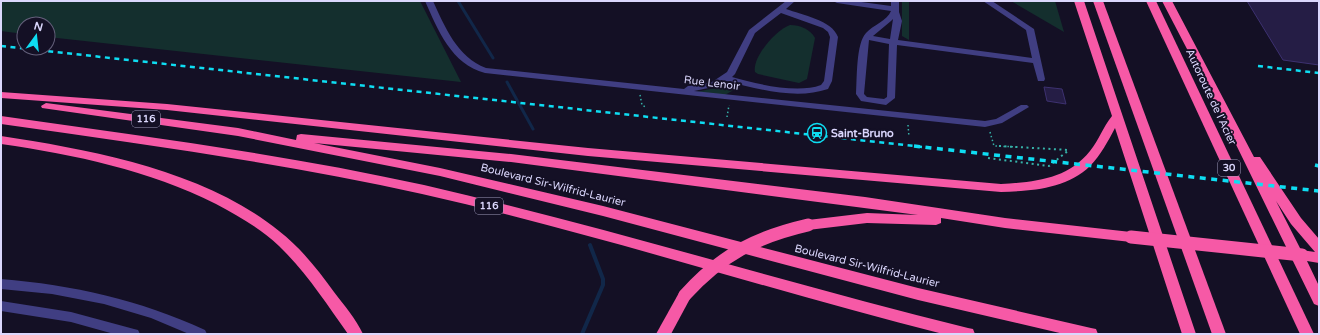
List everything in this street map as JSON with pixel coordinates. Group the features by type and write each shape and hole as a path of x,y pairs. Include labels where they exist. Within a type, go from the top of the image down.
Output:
{"highway":[{"path":"1079,1 1189,334"},
{"path":"1098,1 1219,334"},
{"name":"Autoroute de l'Acier","path":"1151,1 1307,334"},
{"path":"1166,1 1230,120 1319,300"},
{"path":"1,95 167,107 572,150 1000,188 1046,184 1058,181 1075,172 1094,154 1108,128 1117,117"},
{"name":"Boulevard Sir-Wilfrid-Laurier","path":"1,99 238,132 417,168 523,191 868,282 1091,334"},
{"name":"116","path":"1,120 224,152 395,184 558,223 834,299 968,334"},
{"path":"1230,120 1288,210 1319,248"},
{"path":"238,132 511,158 865,202 1005,223 1319,257"},
{"path":"1,140 94,155 138,166 178,180 228,205 262,224 300,258 356,334"},
{"path":"663,334 685,295 713,266 737,250 763,237 808,225 852,219 881,218 1005,223"}],"street":[{"name":"Rue Lenoir","path":"429,1 449,39 464,59 474,67 674,90 730,98 983,124 999,122 1024,108"},
{"path":"674,90 708,86 726,78 736,67 752,32 791,1"},
{"path":"837,1 895,7"},
{"path":"987,1 1030,29 1041,79"},
{"path":"895,7 898,21 893,42 891,99 886,102 864,99 860,94 864,44 867,37 883,25 895,7"},
{"path":"726,78 753,85 809,92 822,89 827,84 833,33 826,26 781,10"},
{"path":"867,37 893,42 1037,61"},
{"path":"809,92 818,103 829,108"},
{"path":"1,284 59,291 111,301 163,317 200,334"},
{"path":"1,306 71,317 134,334"}],"path":[{"path":"640,86 642,104 647,108"},
{"path":"727,117 730,98"},
{"path":"908,116 909,137"},
{"path":"983,124 990,130 994,146 1021,149 1050,147 1069,150 1049,166 988,158"}],"green space":[{"path":"1,1 420,1 461,82 56,38 56,16 16,16 16,33 1,31"},
{"path":"902,1 909,1 909,40 902,36"},
{"path":"1011,1 1055,1 1064,32"},
{"path":"790,25 804,28 815,38 807,79 799,83 758,74 755,72 757,59 766,45 778,32"},
{"path":"720,87 737,88 725,95 696,92"}],"building":[{"path":"1247,1 1319,1 1319,65 1283,60"},
{"path":"1044,87 1062,89 1066,104 1047,101"}],"waterway":[{"path":"458,1 493,58"},
{"path":"507,82 533,129"},
{"path":"582,334 603,285 603,279 590,245"}],"railway":[{"path":"1,46 923,147"},
{"path":"1258,66 1319,73"},
{"path":"914,146 923,147"},
{"path":"923,147 1319,191"},
{"path":"1315,165 1319,166"}],"place":[{"name":"Saint-Bruno","path":"817,133"}]}
